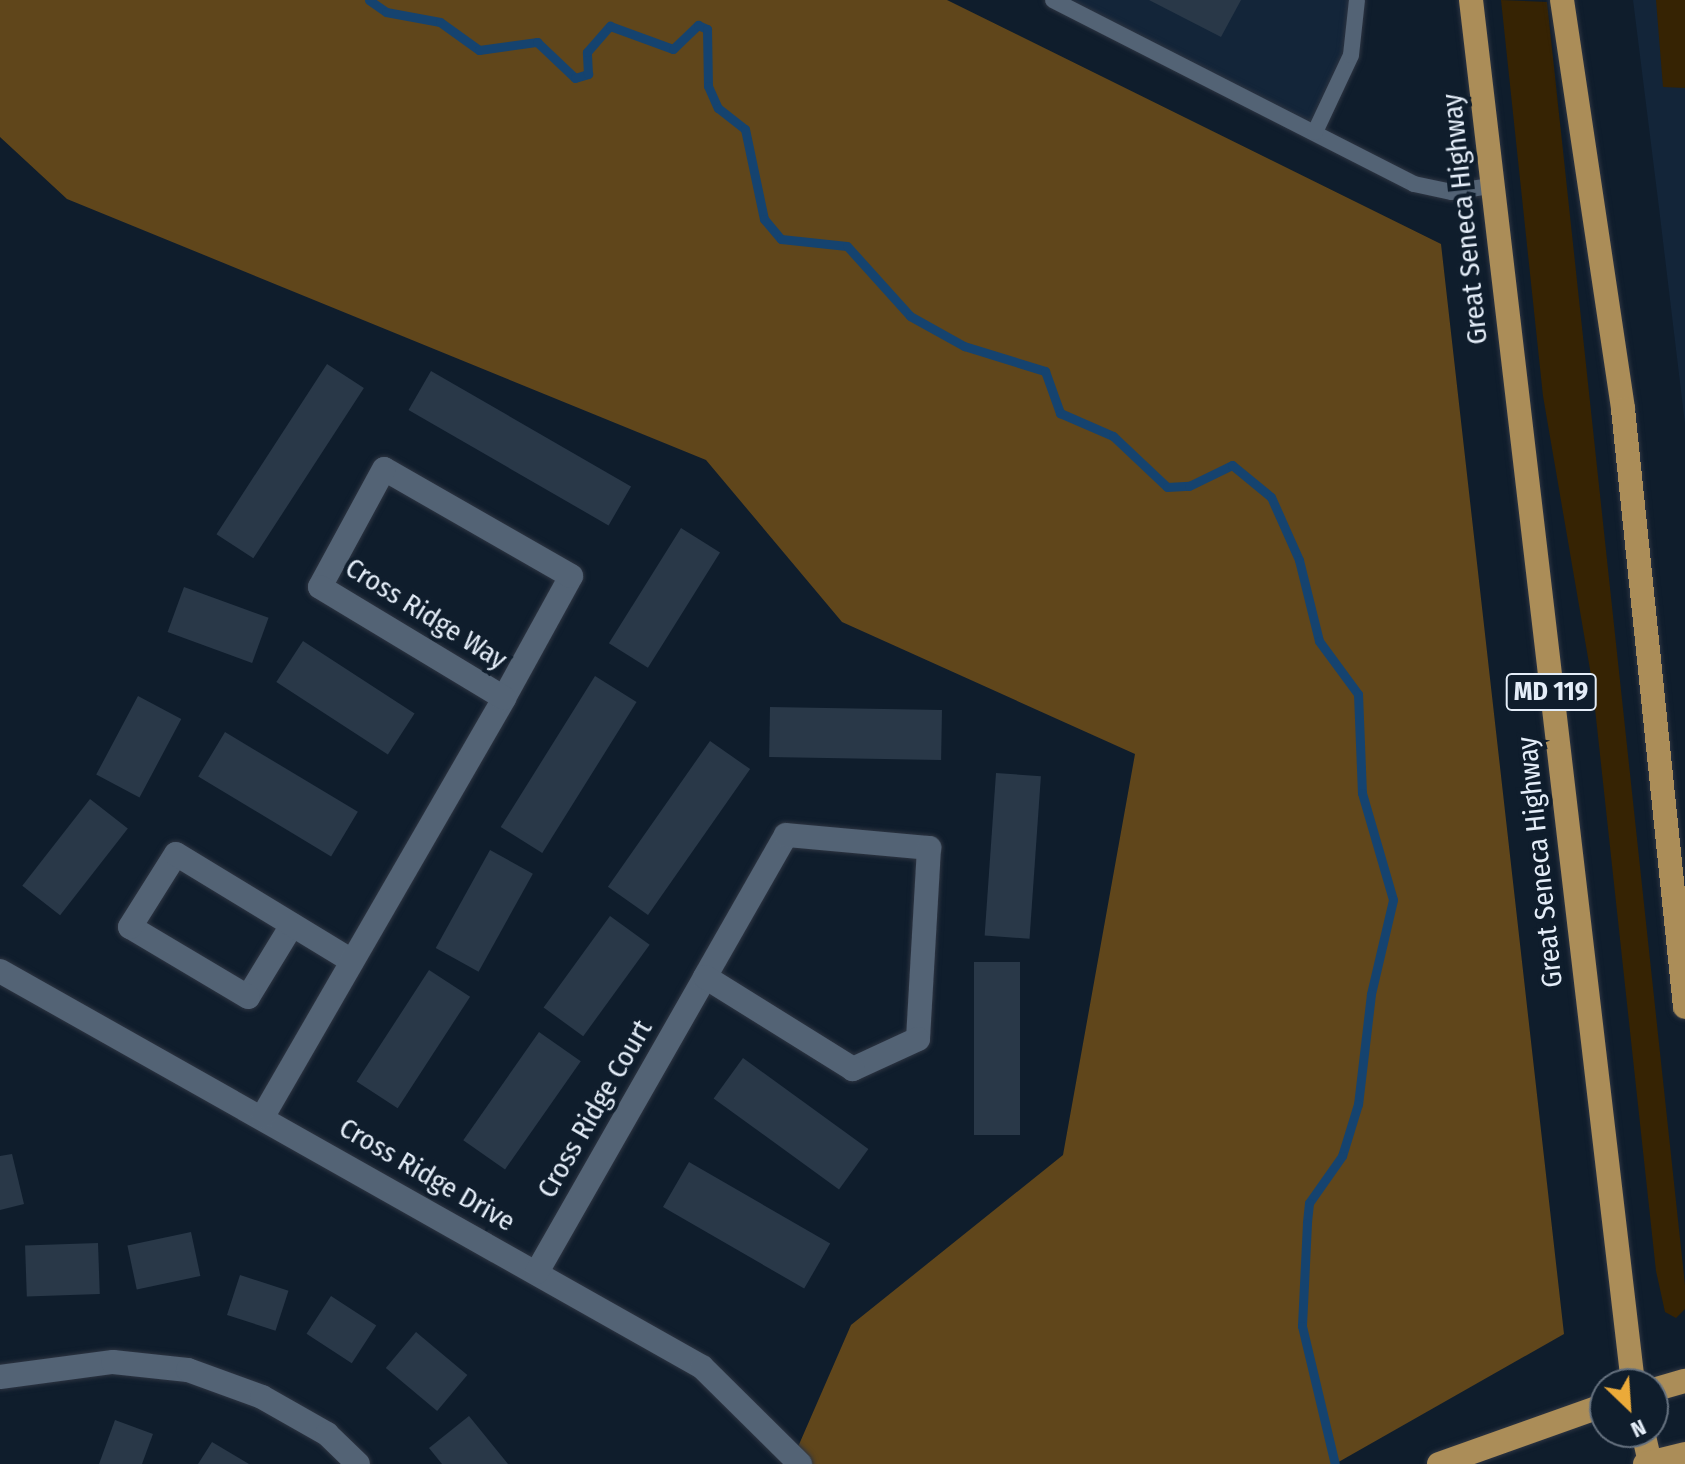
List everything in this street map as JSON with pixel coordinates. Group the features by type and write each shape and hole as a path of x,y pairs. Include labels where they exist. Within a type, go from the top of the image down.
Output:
{"main road":[{"name":"Great Seneca Highway","path":"1471,0 1631,1368"},
{"path":"1562,0 1623,409 1685,1007"},
{"path":"1439,1464 1589,1411"},
{"path":"1647,1463 1685,1454"}],"street":[{"name":"Cross Ridge Way","path":"263,1116 504,698 571,576 384,469 320,587 504,698"},
{"name":"Cross Ridge Court","path":"537,1272 705,977 786,835 929,848 918,1039 853,1069 705,977"},
{"path":"292,925 248,997 130,927 176,854 352,961"},
{"name":"Cross Ridge Drive","path":"0,971 263,1116 702,1367 800,1464"},
{"path":"0,1377 113,1362 188,1370 262,1397 327,1434 358,1464"}],"lane":[{"path":"1053,0 1414,184 1452,192 1491,186"},
{"path":"1315,132 1351,55 1357,0"}],"shaded area":[{"path":"0,0 947,0 1441,244 1564,1334 1335,1464 801,1464 794,1456 851,1325 1063,1155 1135,754 842,622 706,460 67,199 0,137"},
{"path":"1053,0 1357,0 1357,16 1315,132"},
{"path":"1501,0 1547,2 1685,1285 1685,1309 1676,1318 1665,1312 1656,1271 1592,681 1543,396"},
{"path":"1633,0 1685,0 1685,424 1659,208"},
{"path":"1656,0 1685,0 1685,88 1663,87"}],"building":[{"path":"1149,0 1241,0 1221,37"},
{"path":"327,364 364,388 253,558 216,534"},
{"path":"431,371 631,486 609,525 408,410"},
{"path":"681,528 720,552 648,668 609,643"},
{"path":"184,587 269,618 252,663 168,632"},
{"path":"303,641 415,713 388,755 276,682"},
{"path":"595,676 637,702 542,853 501,827"},
{"path":"138,696 181,719 139,798 96,775"},
{"path":"770,707 942,710 941,760 769,757"},
{"path":"225,732 358,812 331,856 198,777"},
{"path":"710,741 750,769 648,915 608,887"},
{"path":"996,773 1041,776 1030,939 985,936"},
{"path":"90,799 128,829 60,915 22,886"},
{"path":"490,850 533,874 479,972 436,948"},
{"path":"610,916 650,945 583,1036 544,1007"},
{"path":"974,962 1020,962 1020,1135 974,1135"},
{"path":"429,970 470,997 398,1108 357,1082"},
{"path":"539,1032 581,1061 505,1169 463,1140"},
{"path":"743,1058 868,1149 839,1190 714,1098"},
{"path":"12,1154 24,1204 0,1210 0,1156"},
{"path":"689,1162 830,1244 804,1289 663,1207"},
{"path":"191,1232 200,1276 137,1290 127,1246"},
{"path":"98,1243 100,1294 27,1297 25,1246"},
{"path":"240,1275 289,1291 276,1331 227,1315"},
{"path":"331,1296 376,1325 352,1363 306,1334"},
{"path":"416,1332 467,1375 437,1411 386,1368"},
{"path":"469,1416 508,1464 442,1464 429,1448"},
{"path":"115,1420 153,1434 142,1464 99,1464"},
{"path":"212,1442 249,1464 198,1464"}],"waterway":[{"path":"369,0 386,12 440,22 479,50 537,42 575,78 588,74 587,52 610,26 673,49 698,25 707,29 708,86 718,108 745,129 764,219 781,239 847,246 910,316 964,346 1045,371 1060,413 1113,436 1167,487 1189,486 1232,465 1271,497 1299,560 1319,641 1358,694 1362,793 1393,900 1371,994 1358,1104 1342,1156 1309,1203 1302,1326 1335,1464"}]}
